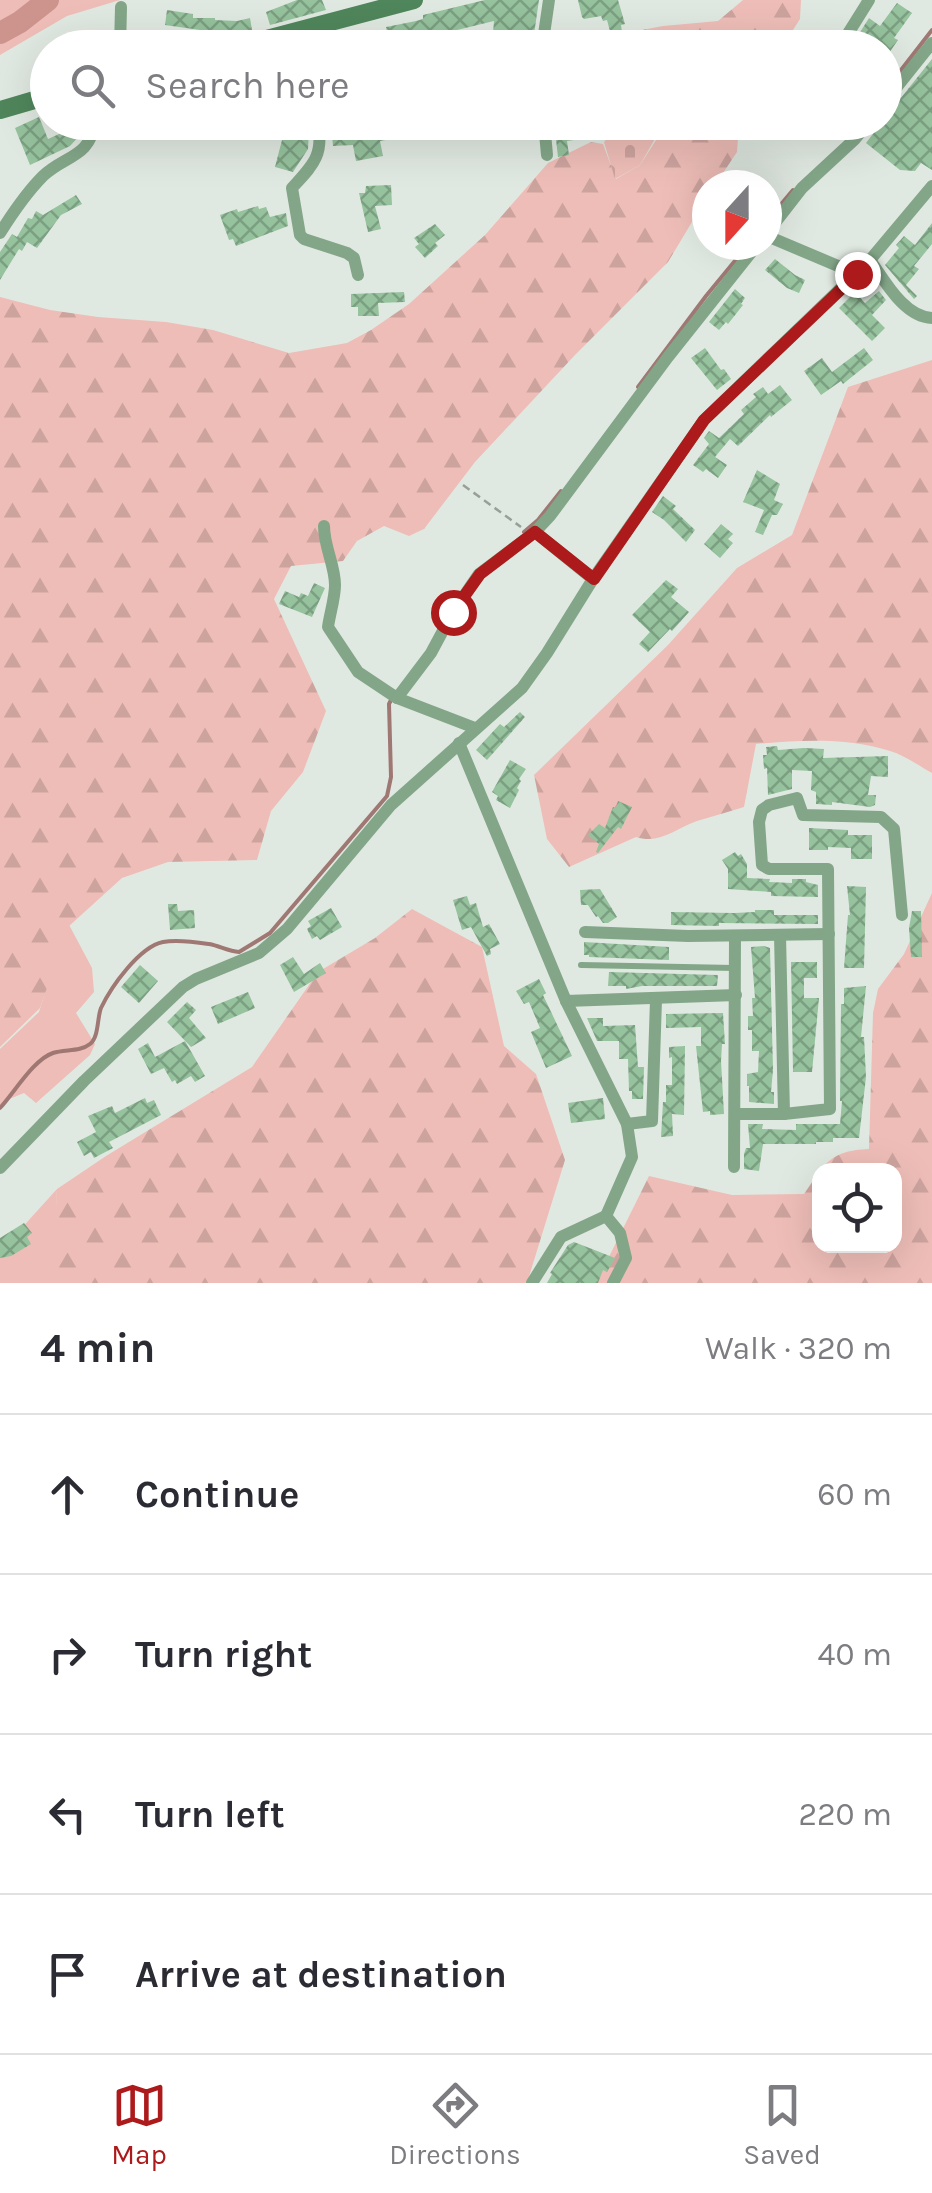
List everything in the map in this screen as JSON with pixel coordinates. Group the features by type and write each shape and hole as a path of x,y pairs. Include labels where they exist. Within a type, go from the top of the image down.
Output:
{"main road":[{"path":"324,30 414,0"},
{"path":"0,110 30,101"}],"street":[{"path":"543,30 549,0"},
{"path":"850,30 868,0"},
{"path":"120,7 120,30"},
{"path":"902,80 932,43"},
{"path":"0,233 44,175 78,154 91,140"},
{"path":"320,140 318,157 292,188 300,236 347,253 354,258 358,275"},
{"path":"545,140 546,156"},
{"path":"782,214 802,188 855,140"},
{"path":"0,1168 182,987 259,953 287,929 390,804 522,688 704,420 857,274 932,186"},
{"path":"782,241 857,274"},
{"path":"397,698 416,676 480,574 532,534 562,500 745,260"},
{"path":"870,260 903,304 920,316 932,318"},
{"path":"324,526 335,587 328,627 358,672 397,698 474,728"},
{"path":"532,534 594,579"},
{"path":"459,742 566,1001 628,1124 632,1158 606,1216 561,1237 532,1283"},
{"path":"736,1114 830,1110 828,869 769,869 762,864 762,810 798,798 803,815 881,817 894,830 902,915"},
{"path":"585,932 829,934"},
{"path":"780,935 784,1114"},
{"path":"734,1167 735,936"},
{"path":"566,1001 736,995"},
{"path":"628,1124 652,1121 656,1000"},
{"path":"606,1216 620,1233 626,1258 614,1283"}],"lane":[{"path":"581,965 736,968"}],"path":[{"path":"463,485 532,534"}],"green space":[{"path":"0,0 120,0 67,16 43,30 30,30 30,38 0,55"},
{"path":"743,0 801,0 800,19 793,30 642,30 718,21"},
{"path":"654,140 640,165 615,179 604,142"},
{"path":"656,140 738,140 737,152 725,170 692,170 692,222 668,262 475,462 424,529 409,536 384,526 357,541 343,561 291,566 274,599 326,711 303,772 271,811 257,860 168,862 122,878 68,927 40,1008 0,1047 0,297 50,310 213,330 289,353 347,343 409,304 485,235 548,163 591,142 603,144 616,179 640,165"},
{"path":"932,360 932,773 895,753 858,743 756,744 744,807 653,839 636,837 569,867 547,839 534,775 668,645 737,568 792,535 848,387"},
{"path":"932,893 932,1283 596,1283 649,1176 732,1195 804,1194 812,1182 812,1253 902,1253 902,1163 828,1163 842,1154 869,1149 873,1013 878,989 904,954"},
{"path":"412,909 482,947 504,1046 536,1074 565,1160 527,1283 54,1283 57,1189 252,1067 318,972 375,938"},
{"path":"67,921 92,968 94,992 76,1013 95,1044 90,1055 36,1103 24,1093 7,1100 0,1108 0,1049 39,1012"},
{"path":"57,1189 54,1283 0,1283 0,1252"}],"building":[{"path":"297,0 322,0 326,10 270,25 266,12"},
{"path":"485,0 539,0 535,30 493,30 494,21 457,30 387,30 386,27 423,19 423,15"},
{"path":"578,0 618,0 625,24 621,25 622,30 610,30 601,16 582,17"},
{"path":"897,3 912,13 900,30 861,30 869,18 880,26"},
{"path":"167,10 193,14 193,18 250,18 252,30 200,30 165,25"},
{"path":"932,59 932,170 921,163 915,171 900,170 866,143 902,140 902,96"},
{"path":"30,121 30,140 76,140 30,165 15,128"},
{"path":"282,140 308,140 308,149 293,172 275,167"},
{"path":"332,140 386,140 380,141 383,156 356,161 353,145 333,146"},
{"path":"556,140 574,140 567,141 569,155 558,157"},
{"path":"391,185 392,205 375,206 381,229 368,232 359,193 365,193 366,186"},
{"path":"76,195 82,204 61,215 37,248 27,242 22,251 19,249 0,280 0,252 12,234 17,237 36,211 43,215"},
{"path":"266,207 270,217 286,213 288,226 236,246 233,239 229,240 220,215"},
{"path":"932,223 932,244 914,266 919,269 906,285 917,296 914,299 885,265 904,236 915,245"},
{"path":"435,224 445,235 425,258 415,247 419,244 414,238"},
{"path":"776,260 805,280 799,293 765,270"},
{"path":"735,289 745,298 743,305 719,330 709,322"},
{"path":"879,291 886,300 872,315 885,328 872,341 839,308 855,292 865,303"},
{"path":"404,292 405,302 378,303 379,316 358,316 358,307 351,307 351,294"},
{"path":"705,348 731,379 717,390 691,358"},
{"path":"864,348 873,360 843,384 841,381 821,395 804,371 822,358 832,372"},
{"path":"780,385 792,400 738,446 730,439 715,457 727,465 718,478 693,465 709,444 704,438 709,431 719,438 744,414 741,410 756,397 753,394 763,387 768,394"},
{"path":"757,470 780,484 774,500 783,504 777,515 772,515 763,535 755,532 764,510 743,502"},
{"path":"663,496 695,530 686,542 652,512"},
{"path":"721,524 733,534 728,539 733,543 720,558 704,544"},
{"path":"666,580 678,589 671,597 689,612 648,652 639,644 650,632 632,615"},
{"path":"314,583 325,588 312,617 279,604 285,591 308,596"},
{"path":"520,712 525,717 487,760 476,750 500,724 504,727"},
{"path":"777,746 778,750 824,749 823,758 888,756 888,777 871,776 868,795 876,795 875,805 870,807 816,804 816,792 811,790 812,771 792,770 792,789 768,795 763,755 767,755 766,747"},
{"path":"510,760 526,769 510,808 496,800 498,796 492,792"},
{"path":"618,801 632,807 621,829 618,827 598,853 599,844 588,835 599,824 605,828"},
{"path":"809,828 872,835 872,859 851,859 851,848 809,850"},
{"path":"735,852 747,864 747,878 792,883 792,879 806,879 818,885 818,897 771,896 771,892 728,889 728,869 722,860"},
{"path":"847,886 866,887 864,968 844,968 850,915"},
{"path":"600,889 617,917 608,923 596,917 588,905 581,905 580,890"},
{"path":"467,896 470,905 476,903 483,927 489,924 500,944 490,949 487,956 471,927 462,930 453,900"},
{"path":"168,904 177,904 178,911 194,910 195,928 170,930"},
{"path":"331,908 342,927 320,940 317,936 312,939 308,921"},
{"path":"774,910 774,915 818,915 818,924 671,925 671,912"},
{"path":"912,911 921,911 922,957 911,957"},
{"path":"584,942 669,947 669,960 589,957 584,955"},
{"path":"751,947 770,948 774,1104 749,1102 747,1086 747,1074 758,1072 759,1051 752,1051 752,1030 748,1030 755,998"},
{"path":"293,957 304,974 320,963 326,973 294,992 280,965"},
{"path":"791,962 817,962 817,978 804,978 804,998 819,998 812,1072 793,1072"},
{"path":"140,965 158,981 139,1003 121,987"},
{"path":"609,972 718,975 717,986 626,989 608,986"},
{"path":"539,979 572,1056 546,1068 531,1032 540,1028 529,1002 524,1004 516,991"},
{"path":"866,986 861,1037 866,1077 859,1138 833,1138 833,1142 816,1144 763,1144 759,1171 744,1169 744,1154 750,1148 748,1124 763,1124 762,1129 796,1130 796,1124 840,1124 844,988"},
{"path":"248,992 255,1008 218,1024 211,1007"},
{"path":"187,1002 196,1010 189,1018 206,1038 191,1047 167,1022"},
{"path":"723,1013 724,1114 710,1115 710,1111 703,1112 696,1046 701,1046 701,1027 666,1028 666,1014"},
{"path":"587,1018 603,1018 603,1026 635,1025 638,1067 644,1067 643,1099 632,1099 628,1059 619,1059 619,1041 597,1041"},
{"path":"185,1041 205,1076 195,1082 191,1076 177,1084 172,1082 164,1068 151,1074 138,1049 148,1043 155,1057"},
{"path":"685,1046 684,1115 672,1114 673,1136 661,1137 666,1085 672,1085 669,1047"},
{"path":"145,1098 147,1103 154,1100 161,1115 109,1142 113,1148 94,1158 91,1152 84,1156 77,1142 96,1132 88,1116 112,1106 115,1113"},
{"path":"603,1098 605,1119 571,1123 568,1103"},
{"path":"24,1223 32,1233 27,1237 31,1244 0,1258 0,1238"},
{"path":"574,1242 615,1258 607,1272 603,1270 598,1283 547,1283 568,1245"}],"waterway":[{"path":"0,33 48,0"},
{"path":"902,69 932,30"},
{"path":"782,203 793,190"},
{"path":"638,387 736,260"},
{"path":"524,532 561,491"},
{"path":"0,1108 46,1056 82,1048 93,1041 101,1008 112,990 135,960 154,945 186,941 239,952 270,933 387,796 391,777 392,698"}],"route":[{"path":"453,612 480,574 535,532 594,579 704,420 857,274"}]}
